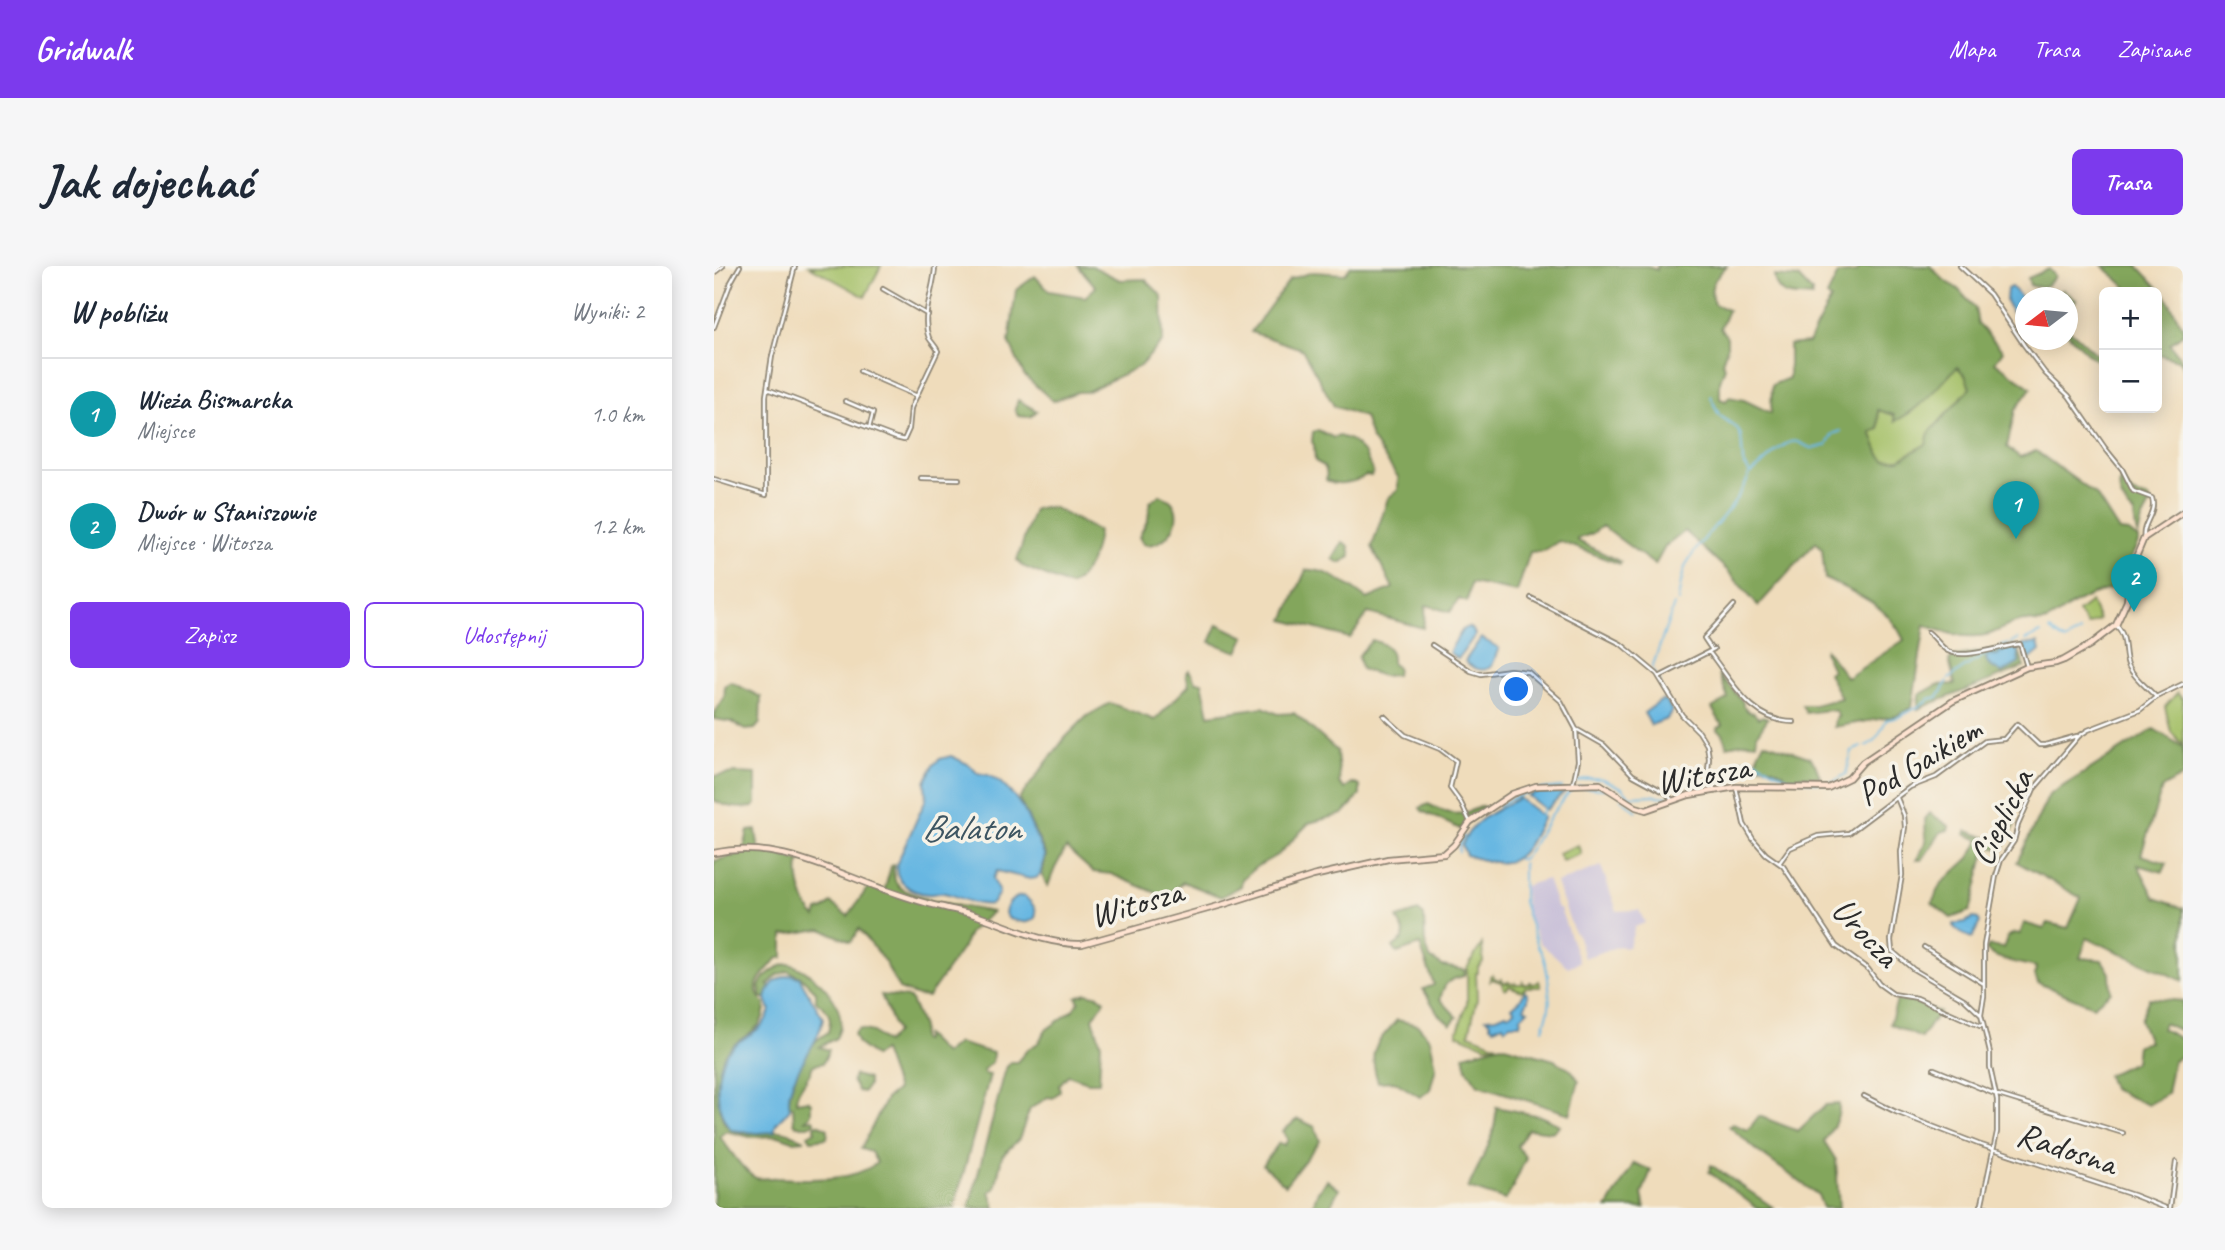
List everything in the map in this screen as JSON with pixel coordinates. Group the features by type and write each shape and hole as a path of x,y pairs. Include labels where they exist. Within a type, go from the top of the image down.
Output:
{"street":[{"path":"714,274 723,266"},
{"path":"714,327 740,266"},
{"path":"714,479 766,495 767,389 772,356 795,266"},
{"path":"767,389 902,441 909,429 910,412 916,396 938,351 928,333 928,315 936,266"},
{"path":"1960,266 1990,294 2041,367 2069,396 2105,449 2122,468 2133,491 2152,498 2154,508 2131,569 2127,601 2116,625 2122,630 2129,667 2156,697"},
{"path":"883,289 928,315"},
{"path":"860,371 916,396"},
{"path":"845,401 873,413 869,428"},
{"path":"921,478 959,479"},
{"path":"2144,538 2183,512"},
{"path":"1531,598 1621,643 1659,677 1682,715 1699,732 1706,745 1708,771 1714,790"},
{"path":"1734,606 1706,636 1705,641 1744,700 1753,709 1777,720 1794,722"},
{"name":"Witosza","path":"714,853 741,849 768,850 803,858 872,885 939,907 977,915 1044,940 1082,944 1222,905 1313,876 1388,859 1444,854 1451,850 1469,822 1521,790 1536,786 1600,785 1636,807 1646,810 1689,795 1736,787 1818,789 1837,785 1849,778 1863,762 1953,702 2027,667 2064,660 2089,646 2116,625"},
{"path":"1928,632 1945,649 1954,653 2020,643 2027,667"},
{"path":"1432,645 1471,671 1491,674 1524,670 1533,674 1563,703 1576,729 1578,761 1573,784"},
{"path":"1659,677 1711,650"},
{"name":"Cieplicka","path":"1981,1206 1997,1132 1990,1053 1981,1015 1984,945 2001,860 2014,841 2018,824 2034,789 2079,736 2140,710 2156,697 2183,684"},
{"path":"2178,687 2183,692"},
{"path":"1384,716 1405,735 1440,749 1456,761 1450,788 1461,803 1469,822"},
{"name":"Pod Gaikiem","path":"1780,862 1790,848 1818,836 1847,834 1915,784 1945,772 1985,741 2004,739 2017,724 2039,745 2079,736"},
{"path":"1576,729 1604,745 1633,775 1666,793 1673,801"},
{"name":"Urocza","path":"1736,787 1743,821 1750,835 1763,851 1780,862 1836,946 1868,969 1885,989 1898,996 1917,998 1983,1025"},
{"path":"1896,797 1904,815 1905,827 1892,950 1913,969 1964,999 1981,1015"},
{"path":"1924,947 1984,984"},
{"path":"1934,1069 1995,1094 2123,1133"},
{"name":"Radosna","path":"1864,1096 1896,1112 1993,1150 2168,1208"},
{"path":"2168,1208 2176,1163"},
{"path":"1981,1206 1990,1208"}],"shaded area":[{"path":"1601,866 1617,911 1639,910 1645,923 1635,927 1629,946 1619,946 1584,958 1577,933 1574,932 1556,883"},
{"path":"1547,879 1579,962 1568,967 1540,943 1526,911 1524,886"}],"green space":[{"path":"809,266 881,266 865,297"},
{"path":"1078,266 1092,266 1120,280 1145,279 1162,296 1163,341 1140,366 1086,392 1077,392 1053,401 1024,375 1009,342 1016,290 1035,276 1049,291 1085,297 1096,287"},
{"path":"1351,266 1647,266 1657,270 1657,266 1727,266 1716,278 1711,292 1714,304 1728,310 1720,328 1727,337 1727,348 1722,362 1725,367 1720,381 1720,399 1726,401 1729,397 1744,400 1771,413 1772,385 1789,378 1789,345 1808,343 1831,299 1827,296 1838,274 1857,272 1861,266 1930,266 1958,289 1975,308 1978,324 2003,351 1995,362 2031,388 2015,410 2007,447 2020,457 2036,451 2096,495 2119,531 2129,532 2139,540 2130,560 2119,566 2118,577 2122,581 2122,588 2086,598 2047,621 2021,621 1982,636 1957,635 1925,625 1912,707 1896,716 1834,727 1835,718 1838,716 1836,711 1806,713 1802,705 1814,705 1841,698 1828,673 1832,670 1825,649 1847,678 1904,640 1889,618 1871,602 1825,579 1822,549 1816,542 1758,606 1728,571 1685,531 1665,547 1655,565 1602,526 1578,541 1621,562 1620,564 1559,541 1543,551 1530,552 1517,592 1471,583 1467,602 1459,599 1450,612 1426,605 1423,628 1368,613 1350,638 1284,620 1306,570 1330,575 1367,599 1393,588 1372,547 1388,498 1398,490 1398,477 1371,438 1364,417 1334,406 1302,349 1251,332 1290,279 1313,272 1345,274","holes":["1957,367 1965,375 1970,388 1929,433 1926,444 1900,459 1885,460 1880,455 1871,432 1879,429 1878,410 1894,415 1895,421 1921,404"]},
{"path":"2103,266 2138,266 2158,287 2126,287"},
{"path":"2049,269 2055,276 2047,285 2041,287 2030,285 2028,278"},
{"path":"1774,276 1799,278 1812,292 1812,297 1792,296 1782,292"},
{"path":"2162,292 2183,328 2183,334 2170,344 2183,361 2183,366 2178,360 2162,355"},
{"path":"2078,337 2099,356 2099,362 2078,344"},
{"path":"1957,366 1971,388 1929,433 1927,444 1900,459 1885,460 1880,455 1871,432 1879,429 1878,409 1894,415 1895,420 1904,416 1929,397"},
{"path":"1018,400 1037,411 1030,417 1018,416 1015,409"},
{"path":"1318,430 1334,438 1339,436 1351,440 1365,454 1373,472 1371,476 1366,475 1346,483 1326,480 1325,468 1315,461 1312,442 1313,432"},
{"path":"2121,478 2132,492 2148,498 2151,503 2142,520 2138,536 2134,514 2120,494"},
{"path":"1160,495 1170,500 1175,508 1175,524 1166,538 1151,545 1143,544 1139,537 1148,519 1150,502"},
{"path":"1054,508 1098,531 1090,562 1082,575 1070,586 1022,566 1017,560 1034,509"},
{"path":"1343,542 1349,546 1351,557 1340,563 1333,559"},
{"path":"2091,602 2099,620 2087,625 2078,612"},
{"path":"1218,624 1245,637 1238,652 1210,642"},
{"path":"1372,640 1390,650 1392,664 1397,667 1396,675 1382,676 1361,669 1358,656"},
{"path":"2018,647 2024,667 1918,709 1919,695 1937,685 1955,684 1949,660 1957,656"},
{"path":"1189,670 1196,682 1202,682 1209,715 1263,707 1278,714 1294,713 1337,751 1339,783 1345,789 1352,783 1360,786 1360,795 1343,814 1309,823 1279,854 1256,867 1242,879 1241,886 1221,897 1183,882 1166,897 1111,874 1093,872 1066,848 1048,886 1042,876 1046,855 1019,799 1065,738 1087,716 1110,703 1155,720 1189,685 1186,674"},
{"path":"1719,674 1749,712 1758,718 1768,718 1757,735 1756,743 1727,746 1723,734 1717,729 1722,725 1712,708 1728,698"},
{"path":"731,682 761,697 760,723 755,729 745,730 732,722 714,719 724,697 724,686"},
{"path":"2177,693 2183,699 2183,745 2171,732 2165,707"},
{"path":"2154,729 2183,747 2183,776 2162,788 2141,855 2167,863 2163,872 2138,865 2155,898 2183,908 2183,981 2087,938 2080,958 2102,960 2110,973 2111,992 2093,1006 2038,983 2036,967 2003,959 1986,950 1989,946 2003,948 2008,936 2020,934 2024,923 2044,929 2048,923 2068,928 2081,898 2017,862 2049,795"},
{"path":"1764,742 1809,757 1820,777 1788,778 1774,768 1757,766 1758,754"},
{"path":"756,774 756,804 753,807 732,807 714,800 714,776"},
{"path":"1428,804 1455,814 1482,806 1485,808 1460,829 1422,811 1420,808"},
{"path":"1930,813 1949,826 1948,830 1941,832 1922,860 1917,860 1926,841 1925,819"},
{"path":"2013,820 2016,822 2003,850 1987,846 1970,911 1951,918 1932,903 1942,883 1969,858 1980,840 1965,834 1967,831 1994,840"},
{"path":"756,830 759,852 800,861 802,891 808,907 816,917 818,911 831,903 848,916 869,886 884,892 891,866 894,865 896,881 905,891 928,899 992,912 969,933 963,947 928,997 899,989 885,962 859,929 851,942 821,929 783,935 783,958 778,958 767,969 757,986 759,998 765,1004 761,1022 732,1046 722,1060 718,1081 719,1105 725,1124 731,1129 748,1133 782,1131 805,1140 793,1141 779,1136 750,1137 725,1131 720,1137 741,1165 758,1179 842,1177 877,1163 871,1152 861,1149 886,1099 897,1090 883,1051 874,1056 858,1044 854,1034 859,1029 873,1032 886,1043 896,1032 881,995 910,998 922,1027 921,1040 924,1041 925,1035 944,1054 958,1043 993,1053 992,1062 983,1071 990,1075 954,1208 714,1208 714,861 743,853 748,831"},
{"path":"1578,845 1581,854 1562,861 1558,853"},
{"path":"1418,911 1424,916 1425,943 1430,958 1443,966 1465,970 1464,976 1447,983 1440,999 1457,1017 1451,1024 1439,1015 1423,989 1434,985 1420,945 1397,953 1393,947 1403,939 1404,932 1397,918"},
{"path":"1482,944 1483,962 1476,973 1477,999 1469,1034 1497,1045 1486,1046 1457,1034 1467,1003 1467,968"},
{"path":"789,964 820,983 836,1004 840,1015 836,1038 819,1047 829,1050 823,1063 813,1065 797,1097 796,1102 808,1100 811,1103 811,1114 805,1120 813,1119 815,1123 808,1126 797,1126 794,1123 793,1107 789,1105 789,1098 801,1063 817,1040 828,1032 830,1018 816,1001 816,992 801,977 788,971 777,975 768,985 770,987 766,999 761,997 759,987 763,979 775,969"},
{"path":"1493,974 1494,978 1500,981 1501,978 1501,981 1507,983 1530,984 1530,981 1531,984 1539,981 1541,987 1526,987 1522,991 1509,986 1504,989 1501,982 1492,979 1490,981"},
{"path":"1086,993 1099,996 1105,1001 1093,1018 1101,1044 1099,1082 1088,1082 1068,1075 1053,1098 1048,1097 1030,1109 1019,1139 1002,1156 995,1189 990,1191 995,1208 969,1208 1006,1068 1011,1062 1017,1062 1028,1049 1038,1043 1046,1030 1072,1011 1079,1001 1076,997"},
{"path":"2149,998 2183,1001 2183,1032 2164,1023 2162,1029 2183,1040 2183,1055 2173,1061 2167,1094 2148,1105 2112,1089 2107,1075 2135,1062 2137,1045 2149,1042 2140,1020"},
{"path":"1897,1000 1913,1002 1939,1012 1921,1038 1890,1024"},
{"path":"1397,1020 1418,1025 1430,1039 1436,1067 1430,1090 1420,1097 1394,1081 1378,1082 1374,1054 1379,1042"},
{"path":"1501,1045 1554,1060 1572,1071 1579,1081 1570,1114 1478,1085 1467,1069 1464,1055"},
{"path":"854,1075 868,1079 868,1086 863,1092 858,1091 852,1081"},
{"path":"1839,1104 1837,1119 1824,1141 1836,1160 1839,1208 1823,1208 1818,1195 1760,1153 1729,1126 1733,1124 1748,1130 1759,1116 1798,1131 1825,1105"},
{"path":"1496,1107 1540,1116 1560,1125 1552,1132 1528,1129 1517,1146 1526,1158 1505,1200 1468,1188 1491,1139"},
{"path":"1298,1119 1315,1127 1320,1141 1285,1185 1263,1165 1279,1143 1284,1145 1288,1140 1283,1131"},
{"path":"818,1124 828,1129 827,1138 811,1140 808,1135 815,1131"},
{"path":"1634,1163 1651,1170 1642,1194 1645,1208 1607,1208"},
{"path":"1711,1165 1774,1208 1757,1208 1709,1172"},
{"path":"1327,1180 1339,1189 1329,1208 1312,1208 1318,1191"}],"water":[{"path":"2011,287 2015,290 2015,318 2006,301 2007,289"},
{"path":"1468,627 1475,635 1458,659 1450,650 1463,629"},
{"path":"1481,638 1499,648 1492,665 1482,670 1465,661"},
{"path":"2038,643 2040,651 2028,661 2023,645"},
{"path":"2008,647 2017,647 2019,663 2002,673 1989,665 1986,659 1988,655 1997,655"},
{"path":"1662,700 1667,702 1672,711 1667,719 1651,725 1644,713"},
{"name":"Balaton","path":"951,756 970,765 977,773 988,775 1000,782 1014,796 1024,810 1045,856 1040,875 1036,878 997,871 993,878 999,893 992,904 974,903 944,893 915,891 905,885 896,869 926,799 925,782 933,765 940,759"},
{"path":"1566,790 1546,810 1528,796 1537,792"},
{"path":"1519,798 1543,817 1522,852 1507,862 1466,855 1462,845 1478,822"},
{"path":"1023,896 1033,905 1035,917 1025,922 1009,919 1005,913 1009,903"},
{"path":"1973,918 1980,922 1972,938 1954,927 1954,924"},
{"path":"791,975 799,977 823,1018 815,1041 791,1086 790,1109 776,1124 774,1132 732,1130 719,1103 718,1081 723,1060 733,1046 757,1030 766,1019 770,1010 766,999 771,986 777,980"},
{"path":"1525,991 1528,1000 1524,1008 1528,1010 1521,1017 1520,1024 1510,1024 1505,1028 1503,1024 1494,1028 1490,1026 1486,1018 1506,1013 1508,1015 1515,1010 1512,1007"}],"waterway":[{"path":"1678,601 1687,563 1737,498 1750,473 1743,462 1741,436 1737,428 1719,415 1713,402"},
{"path":"1751,473 1786,444 1797,442 1818,448 1827,445 1833,434 1841,431"},
{"path":"1652,668 1674,605"},
{"path":"2050,630 2065,641 2080,632"},
{"path":"2026,640 2041,633"},
{"path":"2011,643 2018,640"},
{"path":"2002,646 2008,644"},
{"path":"1949,679 1978,659 1995,652"},
{"path":"1653,672 1660,682"},
{"path":"1865,746 1875,739 1886,720 1899,717 1929,699 1938,697 1947,682"},
{"path":"1836,780 1846,774 1852,751 1861,747"},
{"path":"1715,786 1731,777 1741,760 1756,761 1788,778 1817,782 1834,781"},
{"path":"1577,781 1603,779 1622,788 1630,796 1655,795"},
{"path":"1498,806 1529,792 1562,787"},
{"path":"1518,859 1527,854 1551,815 1573,787"},
{"path":"1578,787 1604,789"},
{"path":"1673,796 1692,788 1711,787"},
{"path":"1657,796 1668,797"},
{"path":"1621,799 1637,811"},
{"path":"1541,814 1543,809"},
{"path":"1459,852 1463,836"},
{"path":"1523,863 1523,902 1544,958 1549,985 1549,1007 1543,1029"}],"place":[{"name":"Wieża Bismarcka","path":"2016,539"},
{"name":"Dwór w Staniszowie","path":"2134,612"}]}
